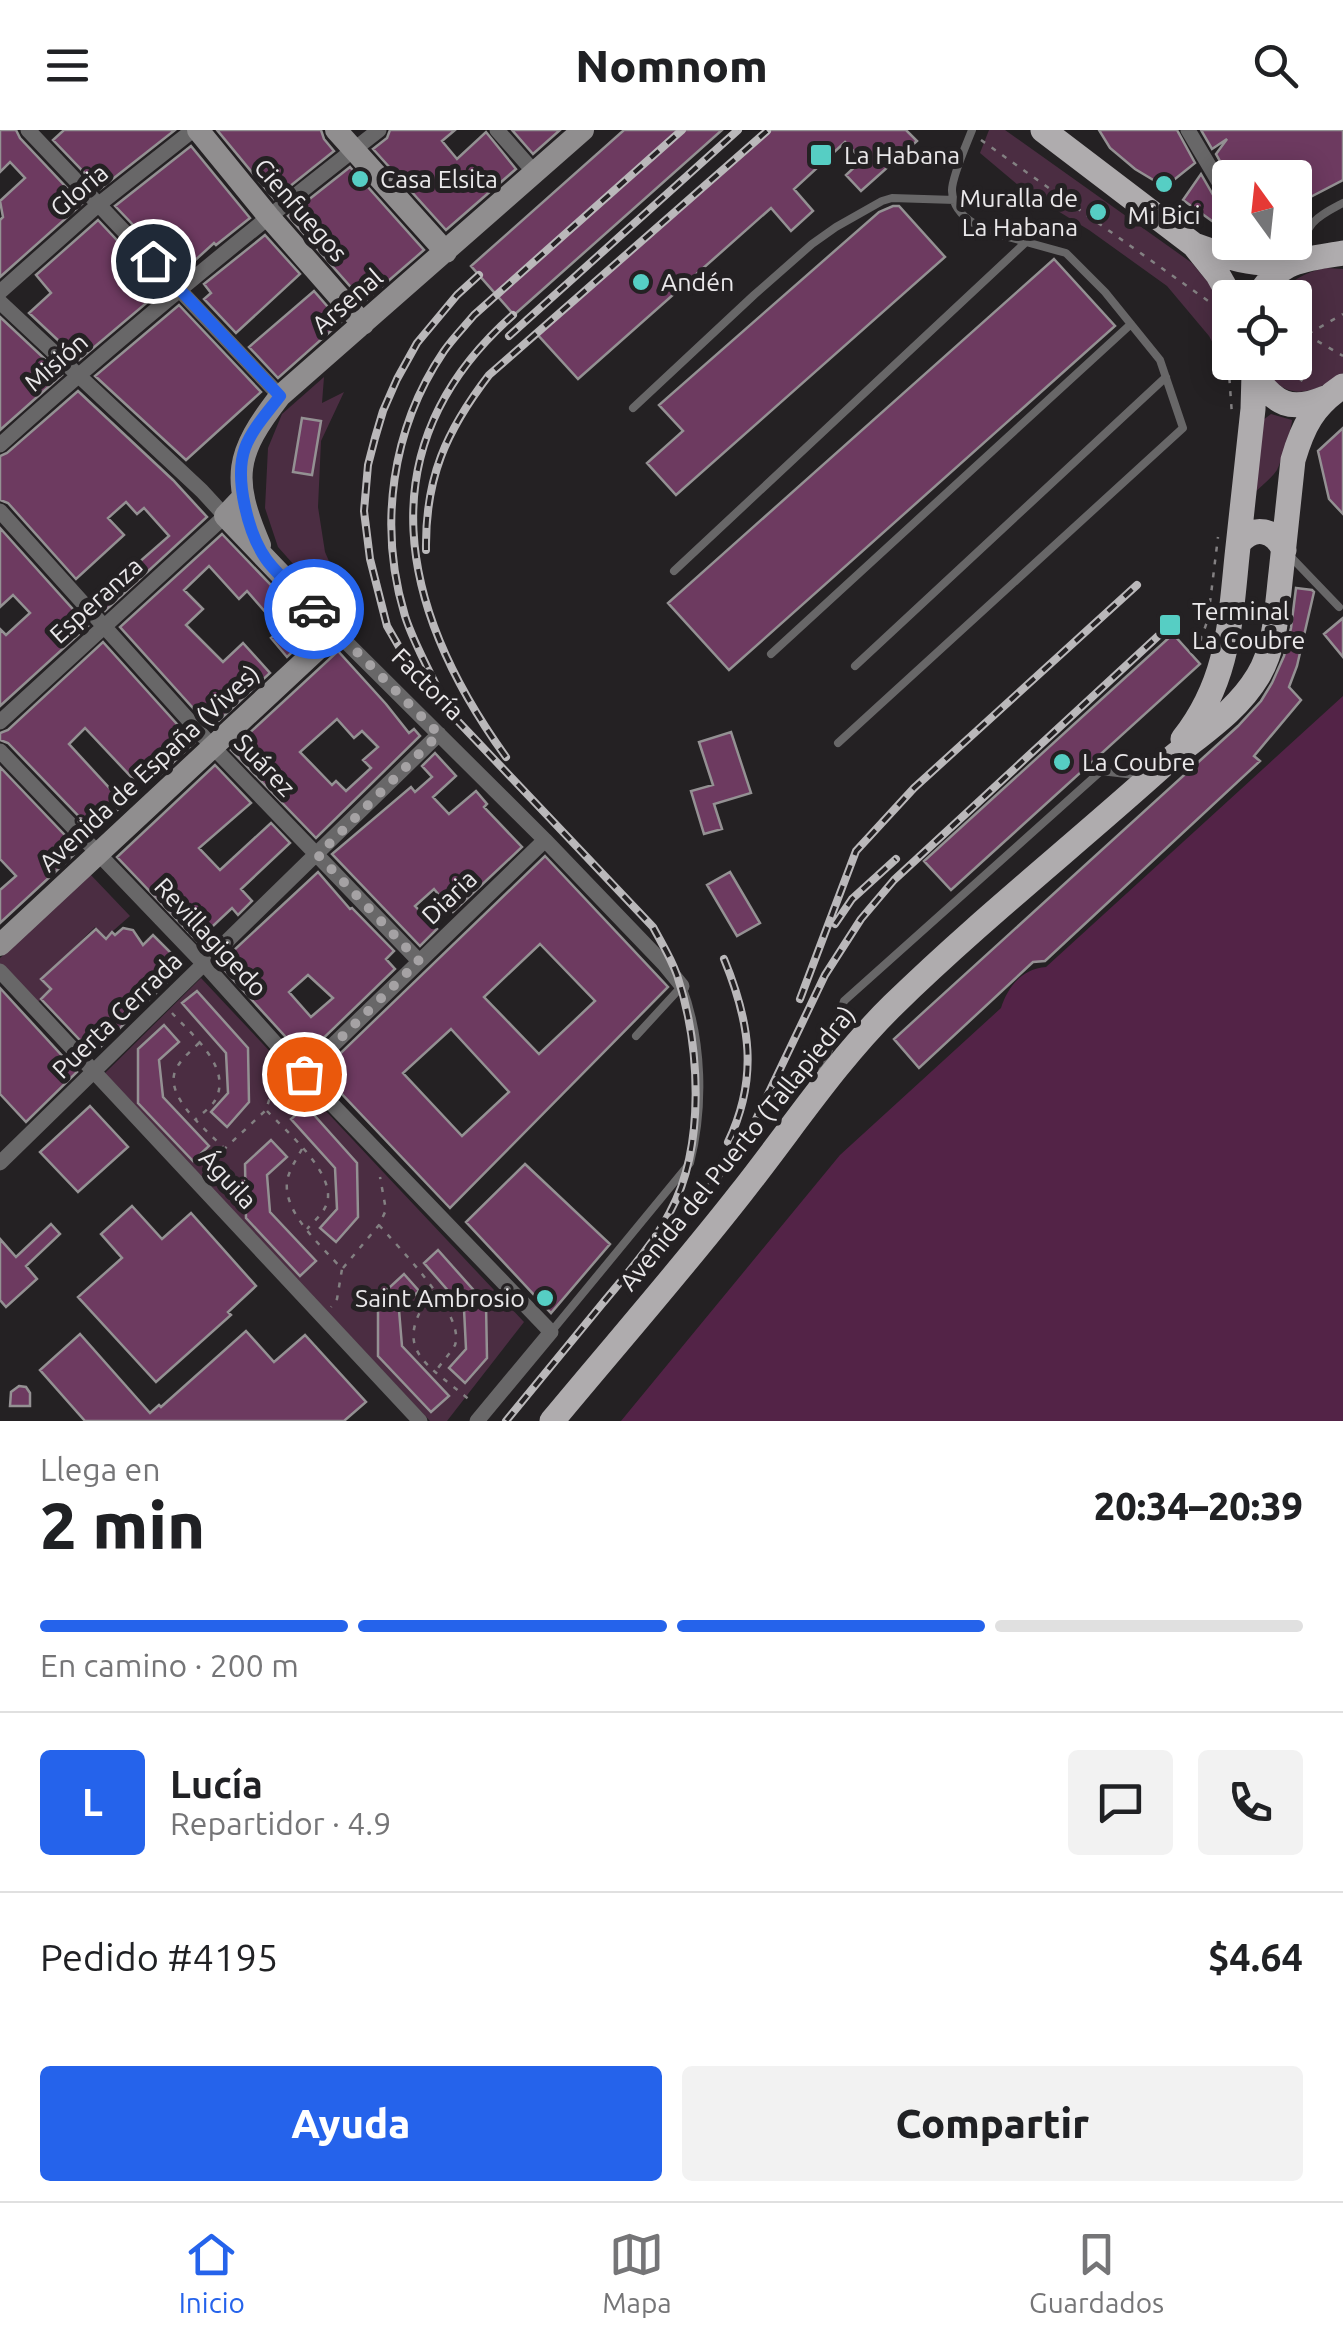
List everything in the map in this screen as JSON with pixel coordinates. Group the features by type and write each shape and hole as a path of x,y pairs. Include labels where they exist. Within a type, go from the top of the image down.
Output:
{"main road":[{"path":"1052,132 1194,245 1221,280"},
{"path":"1194,245 1212,251"},
{"path":"1312,256 1341,254"},
{"path":"1156,772 1190,730 1214,689 1224,658 1232,623 1232,541 1252,380"},
{"path":"1261,380 1272,397 1296,406 1334,392"},
{"path":"1156,772 1228,713 1260,672 1275,623 1293,460 1306,423 1334,392"},
{"path":"1232,541 1264,532 1274,536 1283,555"},
{"path":"1232,541 1241,566 1260,575 1274,571 1283,555"},
{"name":"Avenida del Puerto (Tallapiedra)","path":"552,1421 702,1242 870,1028 1040,870 1156,772"}],"street":[{"path":"28,130 280,396"},
{"name":"Gloria","path":"0,292 98,205 195,130"},
{"name":"Cienfuegos","path":"195,130 363,324"},
{"path":"336,130 446,252"},
{"name":"Misión","path":"0,445 180,289 379,130"},
{"path":"497,130 534,173"},
{"name":"Arsenal","path":"266,558 242,498 245,448 258,424 280,396 582,130"},
{"path":"1188,130 1212,171"},
{"name":"Factoría","path":"0,302 202,491 336,632 545,840 682,986"},
{"path":"225,516 242,498"},
{"name":"Suárez","path":"0,511 212,746 419,961"},
{"name":"Esperanza","path":"0,722 225,516"},
{"name":"Avenida de España (Vives)","path":"0,945 336,632"},
{"name":"Puerta Cerrada","path":"0,1163 439,734"},
{"name":"Revillagigedo","path":"0,751 551,1332"},
{"name":"Diaria","path":"304,1074 545,840"},
{"name":"Águila","path":"0,971 420,1421"},
{"path":"481,1417 551,1332"}],"lane":[{"path":"838,743 1183,428 1160,360 1105,292 1066,253 980,227 957,209 951,189 972,131"},
{"path":"632,408 754,295 836,228 892,198 955,200"},
{"path":"1312,224 1321,214 1343,203"},
{"path":"674,571 1026,242"},
{"path":"772,654 1131,324"},
{"path":"855,666 1166,377"},
{"path":"1283,555 1339,606"},
{"path":"817,1091 844,1001 1102,771 1156,772"},
{"path":"551,1332 690,1164 699,1097 691,1010 682,986 636,1036"}],"path":[{"path":"972,131 1218,308 1232,417"},
{"path":"1312,331 1343,314"},
{"path":"1312,338 1343,356"},
{"path":"1312,380 1334,392"},
{"path":"1196,653 1232,541"},
{"path":"164,1004 212,1058 218,1074 214,1102 196,1119"},
{"path":"193,1179 266,1110 273,1074 262,1028"},
{"path":"199,1043 180,1063 174,1076 175,1092 224,1148"},
{"path":"266,1110 324,1176 327,1204 307,1229"},
{"path":"302,1149 287,1180 286,1196 292,1210 342,1269"},
{"path":"323,1318 337,1299 342,1269 379,1225 386,1210 378,1171"},
{"path":"379,1225 434,1290 452,1320 455,1344 436,1371"},
{"path":"434,1290 413,1324 416,1350 481,1417"}],"shaded area":[{"path":"989,130 1005,130 1192,263 1211,286 1212,342 1167,286 1089,230 1025,191 980,153"},
{"path":"1343,269 1343,373 1319,387 1298,392 1274,380 1312,380 1312,280 1295,280 1311,272"},
{"path":"324,377 322,403 344,392 321,441 318,507 325,552 354,610 344,621 278,547 265,508 268,448 282,414"},
{"path":"1271,414 1292,420 1290,430 1277,470 1252,495 1263,420"},
{"path":"1343,696 1343,1421 621,1421 840,1155 1001,1008 1017,980 1046,967"},
{"path":"90,874 130,916 106,937 95,927 42,979 51,989 36,1004 0,964 0,958"},
{"path":"201,978 524,1322 447,1421 430,1421 104,1074"}],"building":[{"path":"0,130 16,130 82,204 0,277 0,201 25,178 10,162 0,172"},
{"path":"64,130 175,130 100,189 53,140"},
{"path":"217,130 321,130 334,151 274,199"},
{"path":"390,130 455,130 442,141 457,159 486,132 516,169 446,230 373,149 387,138"},
{"path":"512,130 560,130 533,154"},
{"path":"624,130 722,130 514,315 471,266"},
{"name":"Andén","path":"768,130 906,130 917,141 861,191 846,175 862,160 845,142 794,189 813,211 791,231 771,208 578,379 537,334"},
{"path":"1099,130 1177,130 1195,163 1165,187 1110,148"},
{"path":"1201,130 1343,130 1343,180 1312,196 1312,160 1219,160 1216,154 1227,139 1212,149"},
{"path":"191,146 250,218 180,274 115,206"},
{"path":"350,167 424,250 364,302 288,216"},
{"path":"1201,174 1212,193 1212,221 1183,200"},
{"path":"899,206 945,257 676,495 647,463 683,431 659,405 879,212"},
{"path":"98,220 163,289 79,360 29,313 51,293 36,275"},
{"path":"265,235 300,274 236,333 204,299 211,293 204,284"},
{"path":"1054,259 1115,326 729,670 668,603"},
{"path":"314,291 341,322 278,378 249,347"},
{"path":"179,305 261,392 186,460 95,376"},
{"path":"0,317 62,375 0,430"},
{"path":"78,391 207,517 105,611 96,600 169,536 144,508 137,514 126,502 108,518 124,535 76,579 8,503 0,500 0,456"},
{"path":"302,418 321,421 312,475 293,472"},
{"path":"1343,428 1343,514 1329,499 1318,451"},
{"path":"0,528 88,626 0,706 0,629 6,635 30,613 13,595 0,607"},
{"path":"222,534 315,631 287,657 271,638 281,630 247,591 239,599 209,566 184,590 203,609 186,625 223,662 243,643 270,673 211,728 120,627"},
{"path":"1296,588 1314,592 1289,687 1301,700 1254,756 1260,761 1045,961 1033,962 919,1068 894,1039 1261,701 1284,656"},
{"path":"1343,618 1343,657 1324,634"},
{"name":"La Coubre","path":"1173,634 1200,664 951,890 924,861"},
{"path":"103,642 194,743 160,775 152,766 135,781 85,728 69,744 124,804 94,832 8,743 0,740 0,733 8,730"},
{"path":"338,651 409,733 414,729 420,736 316,838 231,750","holes":["337,719 354,738 362,731 378,747 363,760 371,768 346,791 336,781 332,785 300,752"]},
{"path":"731,732 751,793 714,804 722,829 704,834 691,791 713,785 699,742"},
{"path":"435,753 456,776 433,797 449,814 476,791 487,804 484,807 522,847 453,912 434,889 415,906 437,929 420,946 332,854 411,787 415,792 432,777 422,766"},
{"path":"215,765 251,803 199,848 220,870 271,823 290,843 241,889 252,901 238,915 232,908 197,941 117,857"},
{"path":"0,767 79,850 0,923 0,890 16,876 0,859"},
{"path":"545,856 668,987 450,1208 321,1072","holes":["540,944 595,1001 539,1054 484,997","451,1029 509,1092 462,1136 403,1073"]},
{"path":"318,872 394,951 386,959 395,969 304,1057 219,964","holes":["308,975 333,998 311,1017 289,992"]},
{"path":"730,872 760,923 737,936 707,885"},
{"path":"123,928 133,930 143,945 153,935 184,966 93,1054 41,999 51,989 41,979 96,929 106,939"},
{"path":"0,988 77,1072 26,1122 0,1094"},
{"path":"197,991 248,1048 249,1102 227,1127 211,1112 228,1093 226,1053 182,1003"},
{"path":"164,1025 179,1042 159,1060 163,1097 209,1146 193,1161 138,1103 138,1049"},
{"path":"90,1106 128,1147 78,1192 40,1152"},
{"path":"306,1106 357,1163 358,1217 336,1242 320,1228 337,1209 335,1168 291,1119"},
{"path":"271,1140 287,1157 267,1175 270,1212 316,1261 300,1276 246,1218 245,1164"},
{"path":"525,1164 610,1244 551,1313 466,1222"},
{"path":"132,1206 162,1239 191,1213 256,1286 228,1312 231,1315 156,1382 78,1297 122,1258 101,1234"},
{"path":"51,1224 60,1234 26,1266 37,1279 6,1307 0,1300 0,1239 16,1257"},
{"path":"438,1250 486,1304 487,1358 465,1383 449,1368 466,1349 464,1309 424,1263"},
{"path":"404,1274 419,1291 399,1310 402,1346 449,1396 431,1412 378,1356 378,1298"},
{"path":"246,1331 274,1362 305,1335 366,1402 344,1421 85,1421 40,1370 80,1334 150,1413"},
{"path":"19,1386 30,1393 30,1406 10,1406 11,1392"}],"railway":[{"path":"437,687 405,616 392,548 394,479 401,446 426,381 444,351 474,315 682,130"},
{"path":"509,336 738,130"},
{"path":"426,550 429,500 441,456 461,416 489,375 767,131"},
{"path":"479,275 417,343 397,379 375,438 364,511 370,559 387,626 417,678 653,927 675,969 685,1002 696,1095 690,1157 670,1212 630,1271 506,1421"},
{"path":"506,757 470,701 441,645 422,588 414,531 417,475 434,420 465,366 513,315"},
{"path":"800,999 856,851 914,788 1137,585"},
{"path":"666,1240 749,1134 825,975 861,919 894,880 1170,625"},
{"path":"835,924 852,899 896,859"},
{"path":"724,959 740,1005 747,1050 744,1095 728,1142"}],"way so far":[{"path":"304,1074 419,961 318,855 439,734 314,609"}],"place":[{"name":"La Habana","path":"821,155"},
{"name":"Casa Elsita","path":"360,179"},
{"name":"Mi Bici","path":"1164,184"},
{"name":"Muralla de La Habana","path":"1098,212"},
{"name":"Andén","path":"641,282"},
{"name":"Terminal La Coubre","path":"1170,625"},
{"name":"La Coubre","path":"1062,762"},
{"name":"Saint Ambrosio","path":"545,1298"}],"route":[{"path":"153,261 280,396 245,448 242,498 266,558 314,609"}]}
